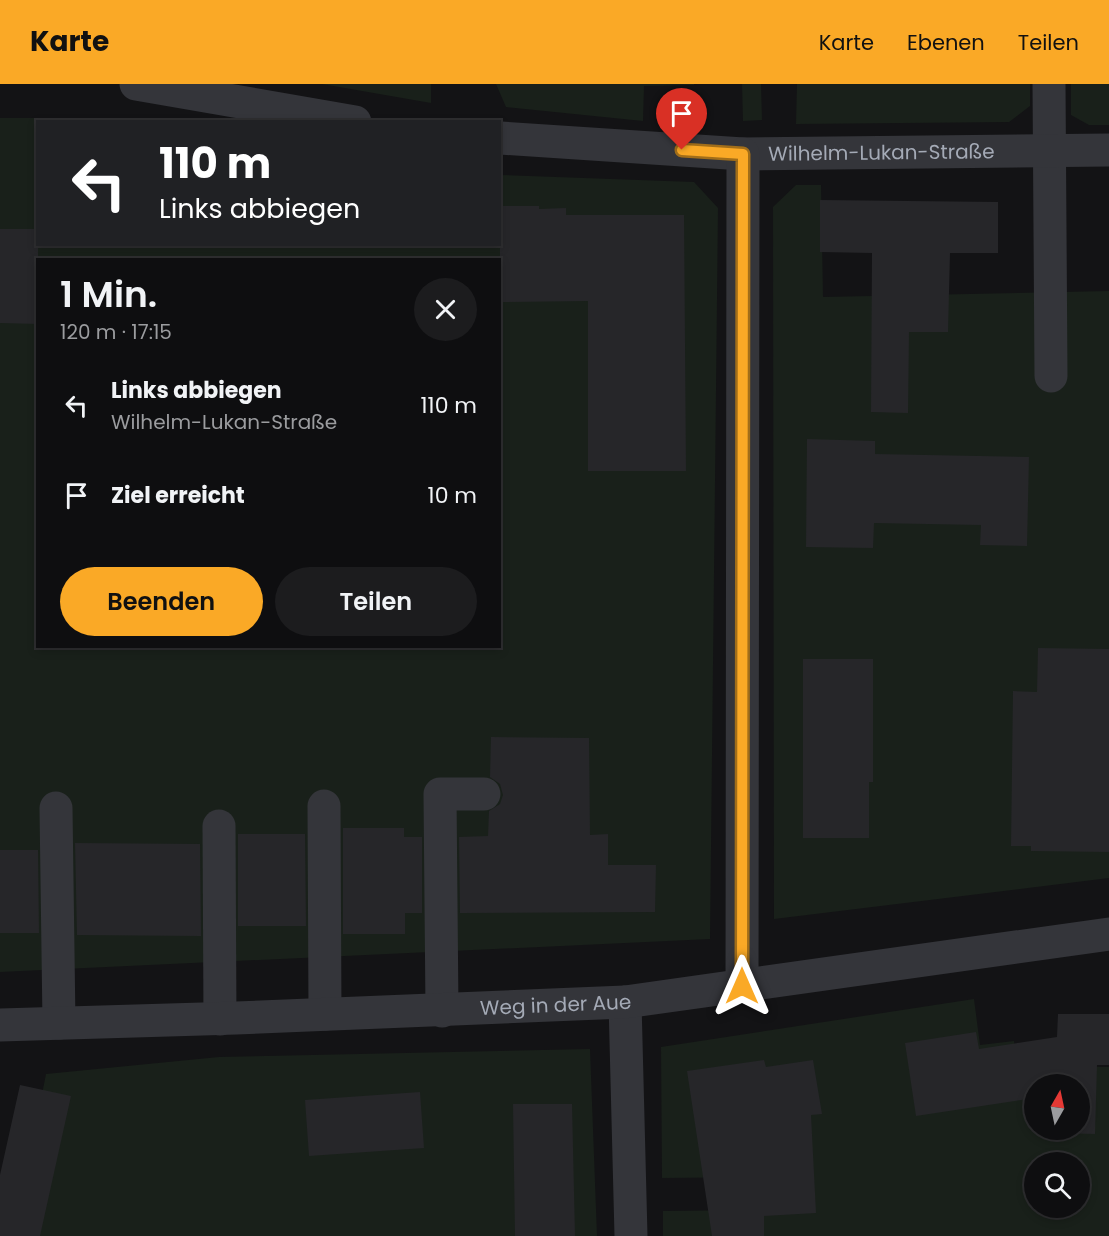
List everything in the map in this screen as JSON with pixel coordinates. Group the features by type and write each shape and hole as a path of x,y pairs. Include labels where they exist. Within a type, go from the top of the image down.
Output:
{"street":[{"path":"136,84 343,120"},
{"path":"1049,84 1051,376"},
{"name":"Wilhelm-Lukan-Straße","path":"501,138 743,154 1109,150"},
{"path":"742,986 743,154"},
{"path":"442,1011 440,794 484,794"},
{"path":"324,806 325,1014"},
{"path":"56,808 59,1023"},
{"path":"219,826 220,1018"},
{"name":"Weg in der Aue","path":"0,1025 442,1011 625,1002 1109,934"},
{"path":"625,1002 631,1236"}],"shaded area":[{"path":"322,84 431,84 431,103"},
{"path":"496,84 694,85 644,86 643,121 506,107"},
{"path":"742,84 761,84 762,120 743,121"},
{"path":"797,84 1030,84 1030,106 1009,122 796,124"},
{"path":"1071,84 1109,84 1109,125 1089,125 1071,115"},
{"path":"0,118 106,120 36,120 36,246 501,246 501,175 694,182 718,208 710,939 0,972"},
{"path":"796,185 821,185 823,297 1109,291 1109,878 774,919 773,207"},
{"path":"974,999 980,1045 1014,1041 1017,1061 1053,1066 1109,1067 1109,1236 663,1236 663,1211 773,1210 771,1177 662,1178 661,1047"},
{"path":"590,1049 597,1236 14,1236 46,1074 219,1057"}],"building":[{"path":"820,200 998,202 998,253 950,253 948,332 909,332 908,413 871,412 872,253 820,252"},
{"path":"501,206 539,206 539,209 566,208 566,215 684,215 686,471 588,471 588,301 501,302"},
{"path":"0,229 36,229 38,258 36,258 36,324 0,323"},
{"path":"807,439 875,441 875,454 1029,457 1027,546 980,545 981,525 874,523 873,548 806,547"},
{"path":"1038,648 1109,649 1109,852 1031,851 1031,846 1011,846 1013,691 1037,692"},
{"path":"803,659 873,659 873,782 869,782 869,838 803,838"},
{"path":"491,737 589,738 590,835 608,834 608,865 656,865 655,912 460,913 459,837 488,836 489,811 500,804 503,795 500,784 490,777"},
{"path":"343,828 404,828 404,837 422,837 422,913 405,913 405,934 343,934"},
{"path":"238,834 305,834 306,926 238,926"},
{"path":"75,843 200,844 201,936 77,935"},
{"path":"0,850 38,850 39,933 0,933"},
{"path":"1058,1014 1109,1014 1109,1065 1097,1065 1095,1134 1090,1134 1090,1074 1024,1074 1024,1100 916,1116 905,1043 976,1032 979,1049 1057,1037"},
{"path":"764,1060 766,1067 813,1060 822,1114 811,1115 816,1213 764,1216 764,1236 712,1236 687,1071"},
{"path":"20,1085 71,1096 40,1236 0,1236 0,1175"},
{"path":"420,1092 424,1148 309,1156 305,1100"},
{"path":"513,1104 572,1104 575,1236 515,1236"}],"route":[{"path":"682,150 743,154 742,986"}]}
